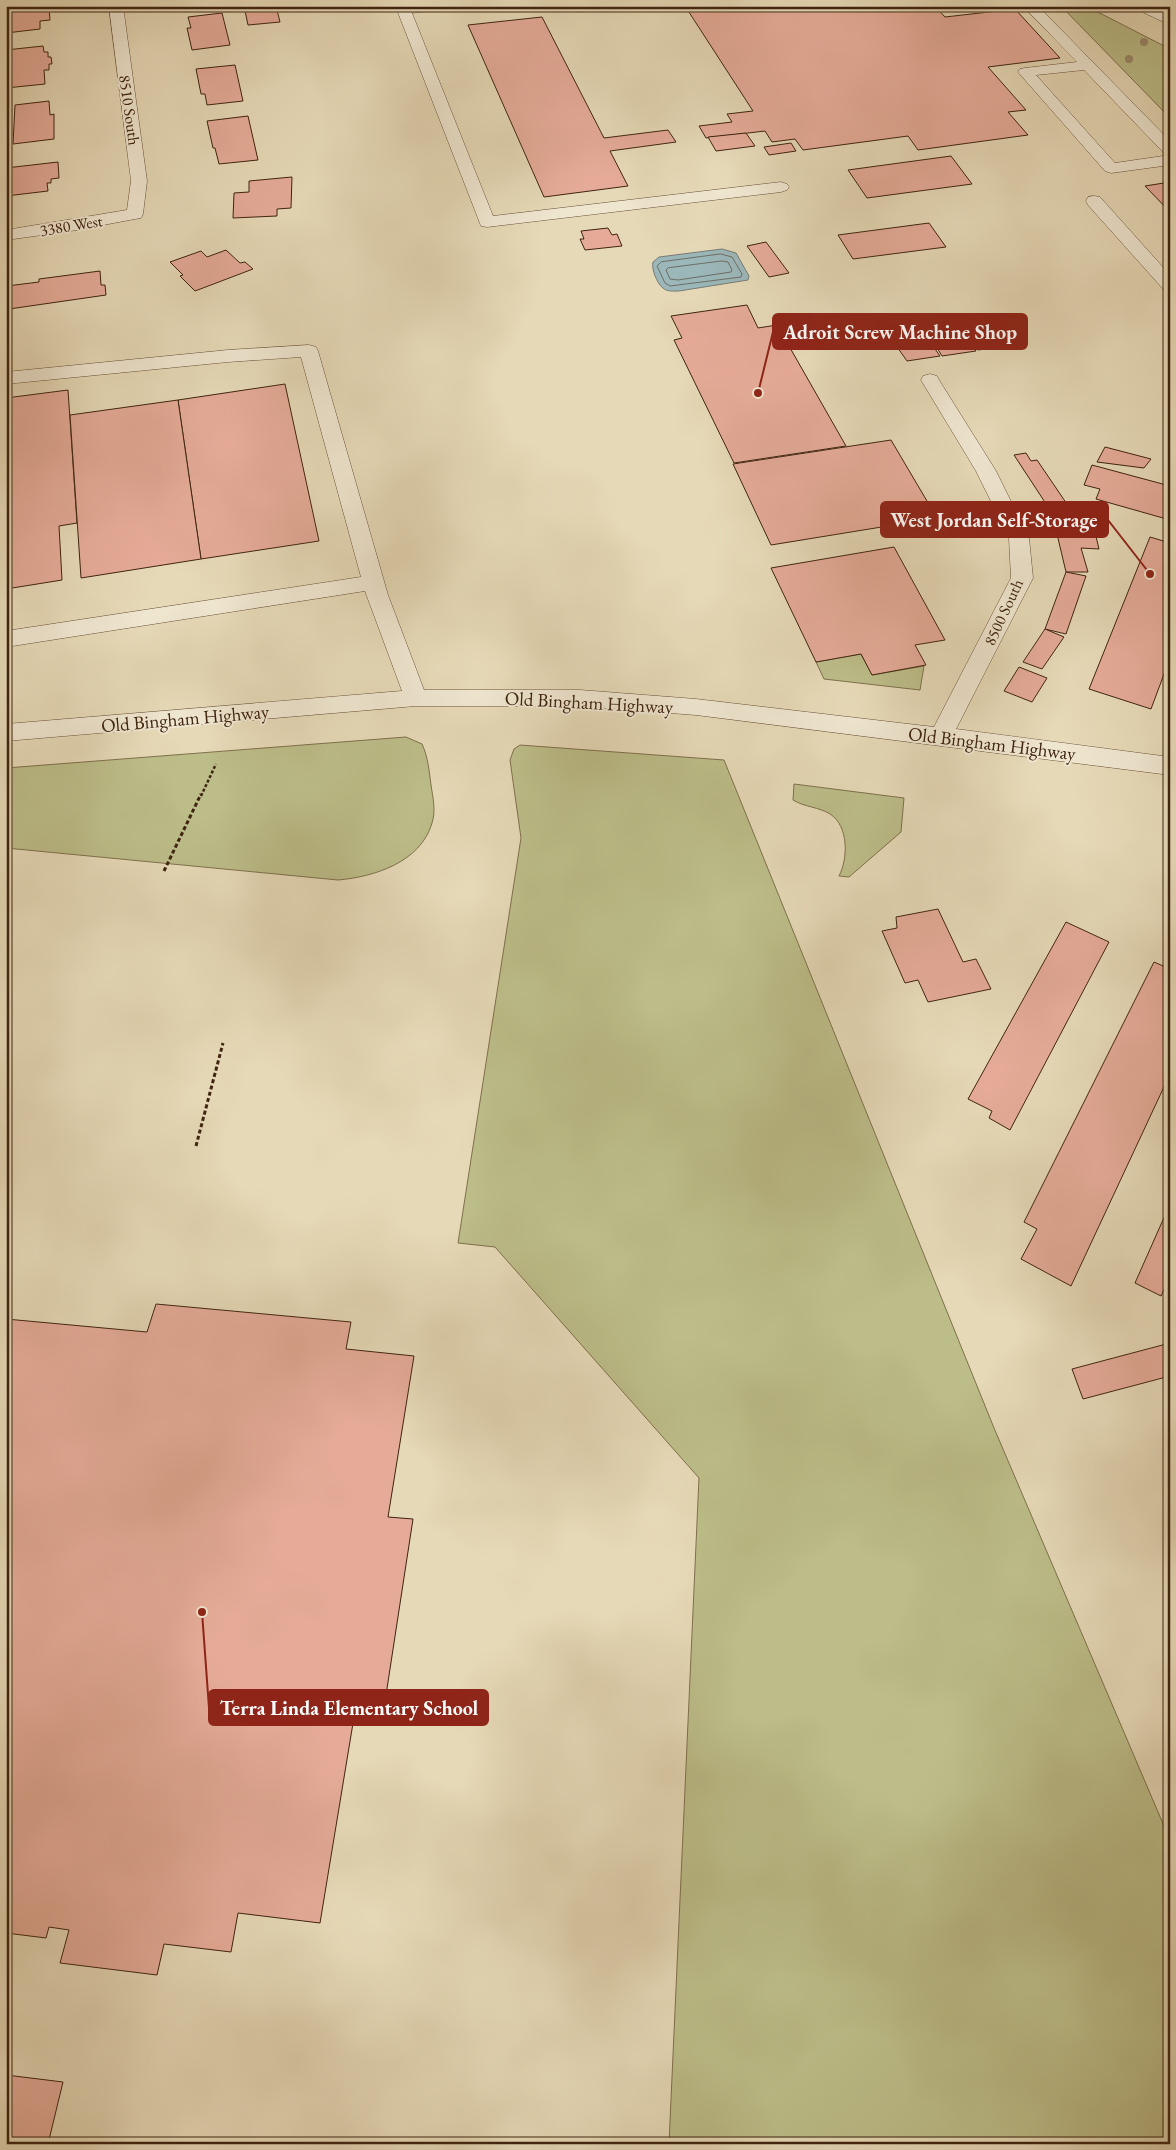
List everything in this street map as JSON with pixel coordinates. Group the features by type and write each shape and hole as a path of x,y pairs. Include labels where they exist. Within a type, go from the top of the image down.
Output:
{"street":[{"name":"8510 South","path":"116,6 139,180 134,214"},
{"path":"436,6 404,10 487,222 781,187"},
{"path":"1030,6 1170,150"},
{"path":"1141,6 1170,21"},
{"path":"1088,64 1025,72 1111,168 1170,160"},
{"path":"1094,201 1170,286"},
{"name":"3380 West","path":"6,235 71,226 134,214"},
{"path":"6,378 228,356 309,351 377,595 416,698"},
{"name":"8500 South","path":"930,380 986,471 1019,538 1022,578 941,736"},
{"path":"6,639 374,582"},
{"name":"Old Bingham Highway","path":"6,733 416,698 580,698 696,707 1170,766"}],"path":[{"path":"164,870 216,764"},
{"path":"196,1146 223,1043"}],"green space":[{"path":"1061,6 1086,6 1170,49 1170,118"},
{"path":"861,654 872,675 924,666 920,690 824,679 816,662"},
{"path":"406,737 422,744 426,754 434,814 426,837 418,848 407,857 381,871 338,880 6,848 6,768"},
{"path":"520,745 724,760 994,1428 1170,1840 1170,2144 669,2144 699,1478 495,1247 458,1243 521,838 510,760 514,749"},
{"path":"794,784 904,798 901,832 849,877 839,876 845,852 844,834 841,826 830,814 793,800"}],"water":[{"path":"722,249 736,253 749,276 748,280 673,291 663,288 655,276 653,262 659,257"}],"building":[{"path":"244,6 276,6 280,22 248,25"},
{"path":"685,6 935,6 945,17 1015,9 1060,58 988,67 1026,110 1008,112 1028,135 918,150 908,136 803,150 795,139 772,142 765,131 706,138 699,126 732,122 727,114 753,111"},
{"path":"49,7 50,20 40,21 40,29 6,33 6,11"},
{"path":"222,13 230,45 192,50 187,28 191,28 188,17"},
{"path":"542,17 604,138 668,130 676,142 610,151 628,186 544,197 468,25"},
{"path":"43,46 44,52 48,52 48,57 51,57 52,64 49,64 49,70 44,70 45,84 6,88 6,50"},
{"path":"235,65 243,101 207,105 205,94 201,94 196,69"},
{"path":"49,101 50,115 54,114 54,139 13,144 15,105"},
{"path":"248,116 258,160 219,164 207,121"},
{"path":"746,133 755,146 716,151 708,137"},
{"path":"791,143 796,151 769,155 764,147"},
{"path":"951,156 972,184 867,198 848,170"},
{"path":"58,162 59,178 51,179 51,183 47,183 48,191 6,196 6,168"},
{"path":"292,177 291,208 277,209 277,216 233,218 234,193 249,192 249,181"},
{"path":"1170,182 1170,212 1145,186"},
{"path":"929,223 946,247 853,259 838,235"},
{"path":"608,228 612,235 617,234 622,246 585,250 580,239 584,239 581,231"},
{"path":"766,242 789,273 769,277 747,246"},
{"path":"226,250 240,263 245,262 253,269 195,291 180,276 183,275 170,262 201,251 207,257"},
{"path":"100,271 101,285 105,285 106,295 9,309 7,286 39,282 39,279"},
{"path":"747,305 758,328 777,325 846,446 734,463 674,340 682,338 671,316"},
{"path":"999,329 1011,345 978,350 967,333"},
{"path":"964,334 976,351 942,356 931,338"},
{"path":"928,339 940,356 907,361 895,344"},
{"path":"285,384 319,541 201,559 178,400"},
{"path":"68,390 77,523 59,526 62,580 6,589 6,398"},
{"path":"178,400 201,559 81,578 70,415"},
{"path":"891,440 937,518 771,545 733,464"},
{"path":"1105,447 1151,459 1144,468 1097,462"},
{"path":"1026,453 1031,461 1037,460 1071,510 1052,513 1014,455"},
{"path":"1092,465 1170,486 1170,520 1096,499 1100,489 1084,485"},
{"path":"1052,513 1071,513 1074,524 1093,524 1099,549 1081,548 1088,572 1066,572"},
{"path":"1150,537 1170,543 1170,658 1151,709 1089,689"},
{"path":"894,547 945,640 915,645 926,665 872,675 861,654 816,662 771,568"},
{"path":"1066,572 1086,576 1066,634 1045,629"},
{"path":"1045,629 1064,637 1042,669 1023,662"},
{"path":"1019,667 1047,678 1032,702 1004,691"},
{"path":"938,909 963,962 976,959 991,989 928,1002 918,980 905,983 882,931 897,928 896,917"},
{"path":"1066,922 1109,942 1010,1130 989,1118 992,1111 968,1099"},
{"path":"1154,962 1170,969 1170,1074 1071,1286 1021,1259 1037,1229 1024,1222"},
{"path":"1170,1204 1170,1277 1161,1296 1135,1283"},
{"path":"156,1304 351,1322 346,1349 414,1356 388,1517 413,1519 384,1708 356,1705 320,1923 238,1913 231,1952 164,1944 157,1975 60,1963 69,1930 49,1927 46,1938 6,1933 6,1910 12,1891 6,1891 6,1319 147,1332"},
{"path":"1170,1343 1170,1376 1083,1399 1072,1369"},
{"path":"6,2075 63,2082 48,2144 6,2144"}],"place":[{"name":"Adroit Screw Machine Shop","path":"758,393"},
{"name":"West Jordan Self-Storage","path":"1150,574"},
{"name":"Terra Linda Elementary School","path":"202,1612"}]}
